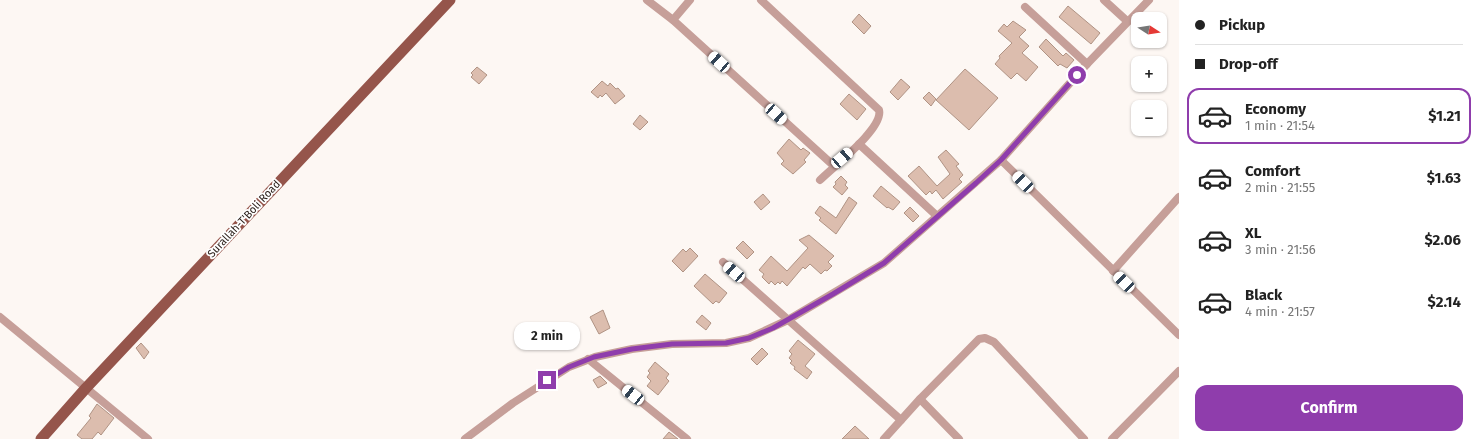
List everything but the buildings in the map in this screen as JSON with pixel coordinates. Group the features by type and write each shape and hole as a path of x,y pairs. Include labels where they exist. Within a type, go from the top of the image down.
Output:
{"main road":[{"name":"Surallah-T'Boli Road","path":"41,439 86,388 450,0"}],"street":[{"path":"647,0 673,20 834,166"},
{"path":"673,20 690,0"},
{"path":"761,0 877,106 880,114 878,122 859,144 820,180"},
{"path":"1104,0 1127,21"},
{"path":"465,439 547,380 569,367 588,359 632,349 672,344 712,344 736,341 762,333 788,320 884,263 1001,160 1087,64 1148,0"},
{"path":"1024,7 1087,64"},
{"path":"859,144 937,216"},
{"path":"1001,160 1179,335"},
{"path":"1113,271 1179,197"},
{"path":"723,262 901,420"},
{"path":"0,317 148,439"},
{"path":"884,439 920,399 979,340 985,338 994,342 1084,439"},
{"path":"588,359 687,439"},
{"path":"1112,439 1179,371"},
{"path":"920,399 959,439"}],"route":[{"path":"547,380 569,367 594,357 632,349 672,344 726,343 749,338 788,320 884,263 910,241 1001,160 1077,75"}]}
